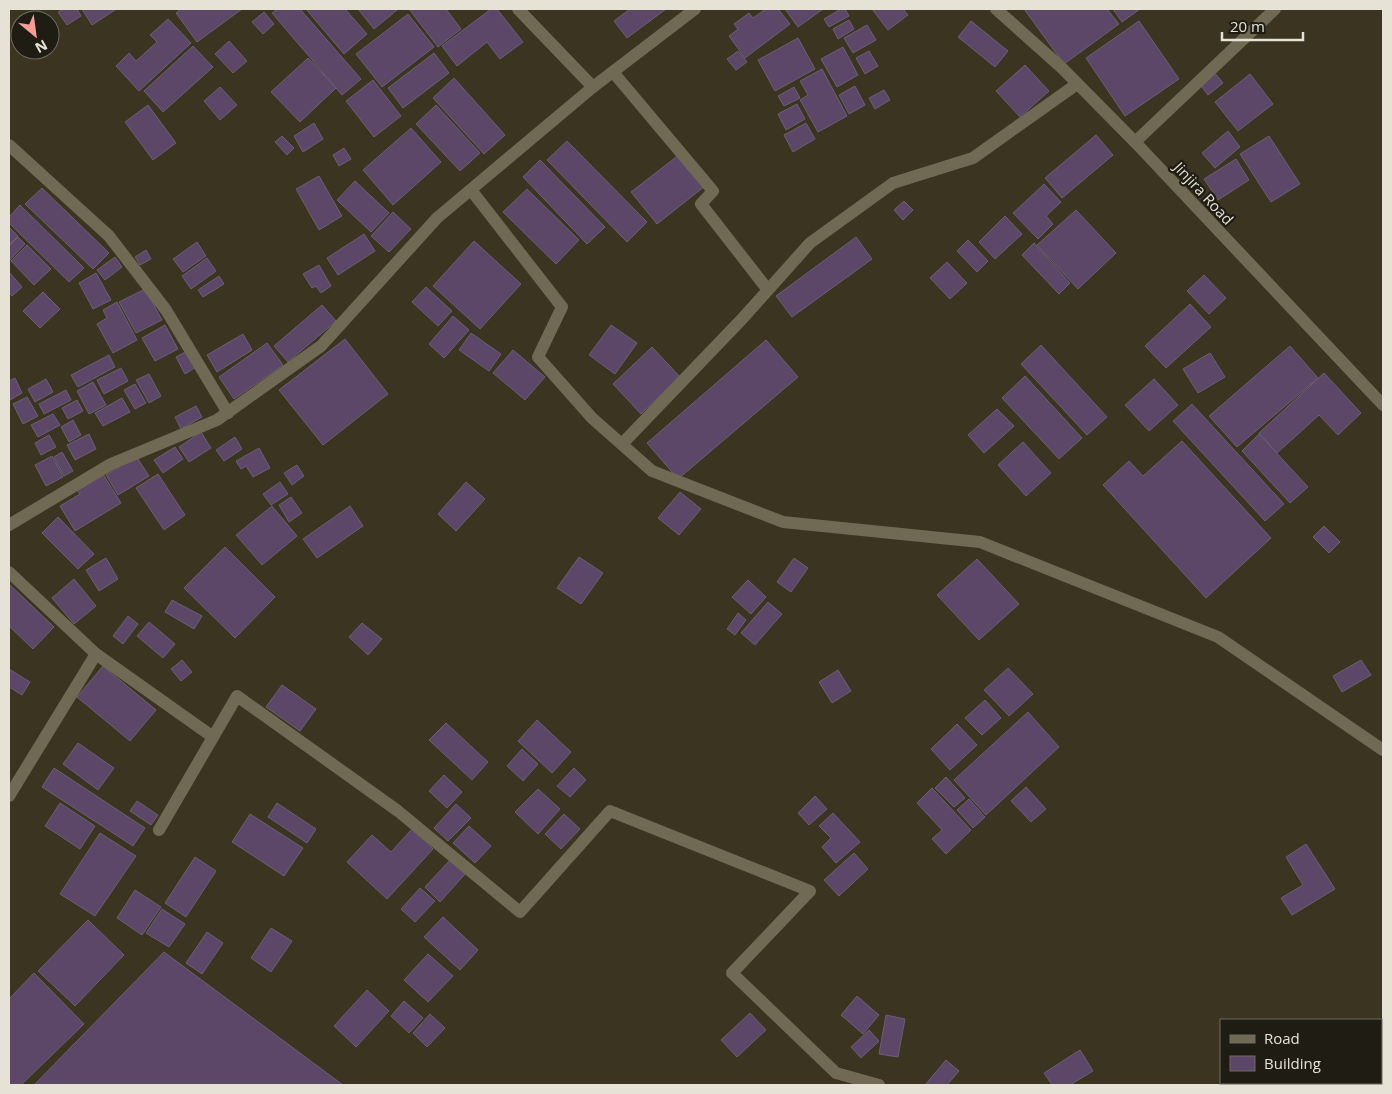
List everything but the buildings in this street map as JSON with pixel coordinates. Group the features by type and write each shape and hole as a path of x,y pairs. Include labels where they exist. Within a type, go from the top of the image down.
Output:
{"street":[{"path":"518,9 593,88"},
{"path":"9,524 111,464 217,420 321,346 437,218 593,88 695,9"},
{"path":"1134,142 1275,9"},
{"name":"Jinjira Road","path":"1003,10 1134,142 1383,405"},
{"path":"613,72 714,191 701,204 768,290"},
{"path":"622,444 742,319 810,243 893,183 973,158 1077,84"},
{"path":"9,145 109,236 166,310 228,413"},
{"path":"471,190 562,307 538,357 592,418 652,471 783,522 980,542 1218,637 1383,750"},
{"path":"9,572 96,654 213,738"},
{"path":"9,796 96,654"},
{"path":"159,830 237,696 398,811 520,912 610,811 810,891 732,973 836,1073 879,1085"}]}
